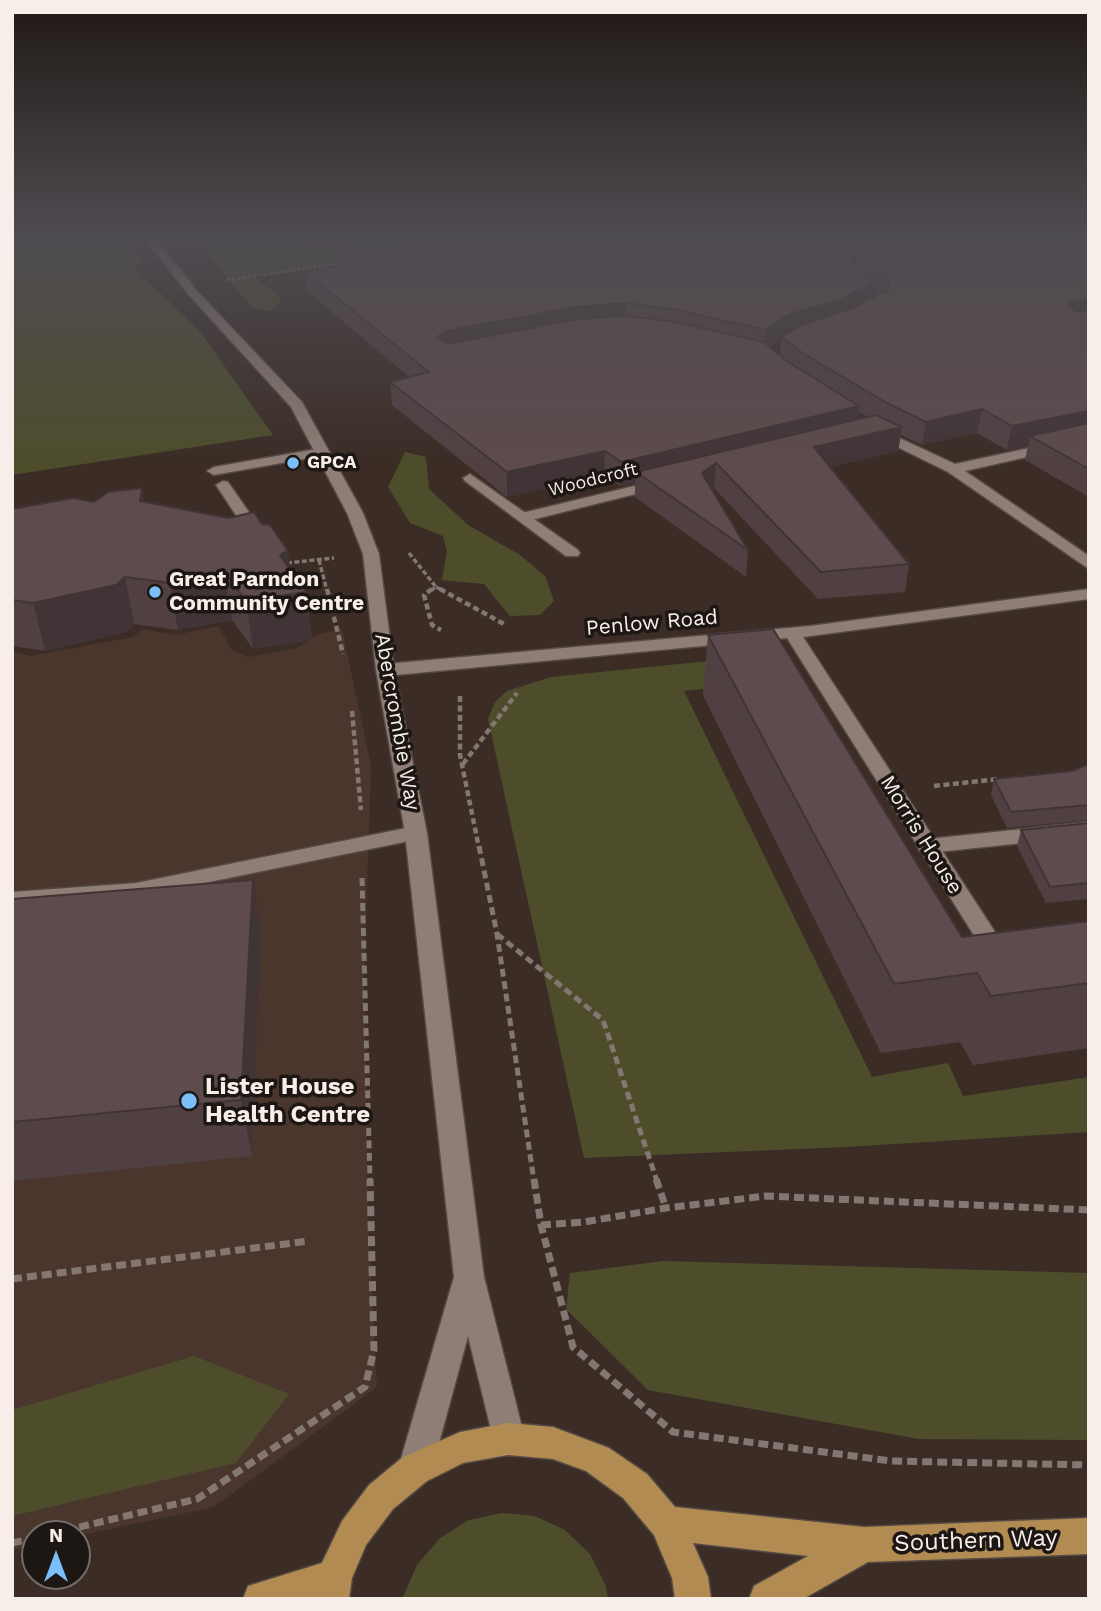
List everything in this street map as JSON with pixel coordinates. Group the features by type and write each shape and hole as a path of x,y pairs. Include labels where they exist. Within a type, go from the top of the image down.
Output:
{"main road":[{"path":"261,1599 332,1588 354,1533 374,1506 415,1469 460,1448 508,1439 553,1443 597,1459 635,1486 666,1523 690,1577 693,1599"},
{"name":"Southern Way","path":"666,1523 864,1545 1089,1536"},
{"name":"Southern Way","path":"767,1599 864,1545"}],"street":[{"name":"Abercrombie Way","path":"212,313 297,405 355,513 371,554 384,670 416,833 469,1277 508,1439"},
{"path":"868,430 953,469 1089,564"},
{"path":"953,469 1089,439"},
{"path":"269,553 218,478 322,452"},
{"path":"470,478 572,553"},
{"name":"Woodcroft","path":"523,517 672,481"},
{"name":"Penlow Road","path":"384,670 792,633 1089,594"},
{"name":"Morris House","path":"792,633 1004,964 1016,962"},
{"path":"928,846 1089,829"},
{"path":"12,898 136,890 416,833"},
{"name":"Abercrombie Way","path":"415,1469 469,1277"}],"path":[{"path":"319,560 345,663"},
{"path":"436,587 505,624"},
{"path":"462,765 520,690"},
{"path":"468,694 458,697 462,765 497,934 541,1225 573,1348 673,1432 891,1461 1089,1465"},
{"path":"91,1524 197,1499 365,1387 374,1350 360,776 350,701"},
{"path":"893,790 1000,779"},
{"path":"497,934 603,1020 666,1208"},
{"path":"541,1225 584,1222 666,1208 766,1196 1089,1210"},
{"path":"12,1279 309,1241"}],"shaded area":[{"path":"12,313 181,313 201,333 273,435 12,475"},
{"path":"405,452 426,457 429,489 468,525 520,555 545,576 554,601 540,615 510,616 484,584 442,580 447,552 443,536 410,523 388,487"},
{"name":"Lister House Health Centre","path":"218,626 233,651 249,657 297,648 318,634 342,629 371,766 364,978 368,1224 377,1387 214,1507 91,1533 91,1520 21,1520 21,1548 12,1550 12,651 31,656 133,637 143,629 176,635"},
{"path":"777,654 792,679 684,691 872,1077 948,1063 963,1096 1089,1077 1089,1132 846,1147 584,1158 488,719 495,702 507,691 551,677"},
{"path":"663,1261 1089,1273 1089,1440 919,1439 648,1390 566,1309 570,1273"},
{"path":"194,1356 289,1394 236,1463 12,1516 12,1410"},
{"path":"502,1513 535,1516 565,1530 590,1554 606,1586 608,1599 402,1599 417,1565 440,1538 469,1520"}],"building":[{"path":"356,313 543,313 446,331 437,337 447,344 578,319 627,316 671,321 764,342 788,362 859,406 621,462 605,451 507,472 390,382 429,372"},
{"path":"691,313 794,313 766,330"},
{"path":"836,313 1089,313 1089,411 1012,426 982,409 926,422 885,402 801,352 782,337 798,326"},
{"path":"876,415 902,427 814,447 909,564 821,572 716,463 702,473 748,550 636,472"},
{"path":"1089,423 1089,469 1030,436"},
{"path":"142,488 140,501 229,518 254,512 262,524 270,525 288,551 280,555 306,592 246,601 225,573 170,583 125,577 116,585 33,603 12,600 12,509 73,498 94,502 108,492"},
{"path":"773,629 962,937 1089,921 1089,983 991,996 977,973 894,984 708,635"},
{"path":"1089,764 1089,805 1011,812 994,779 1072,771"},
{"path":"1089,823 1089,883 1050,887 1021,830"},
{"name":"Lister House Health Centre","path":"253,880 241,1100 12,1122 12,899"}],"place":[{"name":"GPCA","path":"293,463"},
{"name":"Great Parndon Community Centre","path":"155,592"},
{"name":"Lister House Health Centre","path":"189,1101"}]}
